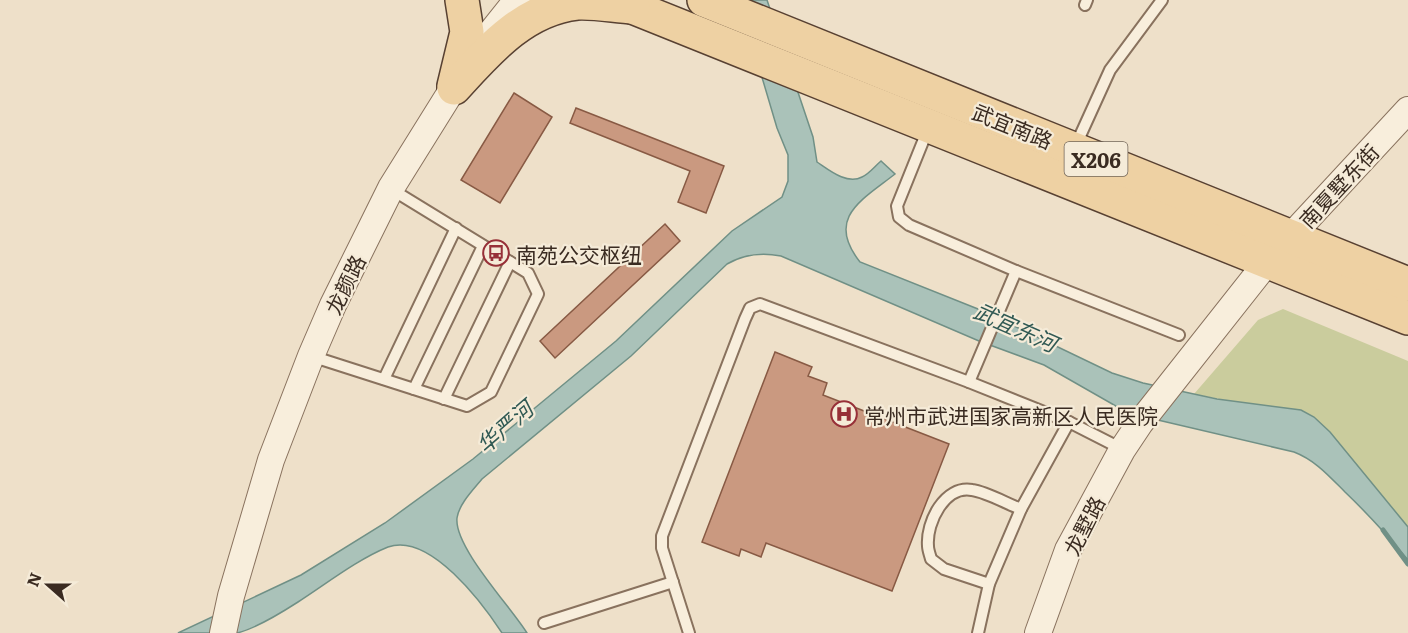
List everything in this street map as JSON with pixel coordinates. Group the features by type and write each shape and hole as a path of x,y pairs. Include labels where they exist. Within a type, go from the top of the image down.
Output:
{"main road":[{"path":"454,88 467,32 462,0"},
{"name":"武宜南路","path":"704,0 1408,284"},
{"path":"454,88 500,39 539,13 578,3 624,4"},
{"name":"武宜南路","path":"624,4 1408,318"}],"street":[{"name":"龙颜路","path":"223,633 231,596 271,460 333,304 391,188 477,50 517,0"},
{"name":"南夏墅东街","path":"1268,261 1408,110"},
{"name":"龙墅路","path":"1038,633 1068,550 1122,450 1140,423 1268,261"}],"lane":[{"path":"1073,150 1110,70 1162,0"},
{"path":"930,125 897,206 899,217 909,225 1016,271 1179,335"},
{"path":"311,356 467,406 491,392 538,294 528,273 391,188"},
{"path":"384,379 456,228"},
{"path":"414,389 483,246"},
{"path":"444,399 510,262"},
{"path":"969,382 1016,271"},
{"path":"689,633 663,548 662,536 750,308 760,304 770,306 1069,422 1122,450"},
{"path":"978,633 989,584 1021,509 1069,422"},
{"path":"989,584 944,569 931,560 928,545 929,528 945,499 956,491 972,489 1021,509"},
{"path":"544,623 673,582"}],"green space":[{"path":"1283,309 1408,361 1408,527 1330,432 1314,417 1194,394 1258,320"}],"shaded area":[{"path":"739,0 767,0 813,137 817,162 838,176 850,179 865,176 881,161 895,174 860,202 852,211 847,222 846,233 850,247 860,262 983,311 1112,373 1143,383 1217,399 1301,410 1314,417 1330,432 1408,527 1408,560 1333,480 1302,455 1128,413 1044,365 979,341 781,256 760,254 746,256 727,264 631,356 482,479 463,502 457,518 458,530 464,545 527,633 502,633 469,589 454,574 438,560 421,550 404,545 388,547 365,558 285,610 244,631 178,633 301,575 385,523 473,459 616,341 732,231 782,197 788,181 788,155 777,128"}],"building":[{"path":"514,93 552,117 500,203 461,180"},
{"path":"576,108 724,166 706,213 678,202 690,171 570,123"},
{"path":"665,224 680,241 555,358 540,341"},
{"path":"775,352 812,367 808,376 827,383 823,395 949,444 892,591 766,543 761,557 741,549 739,556 702,542"}],"waterway":[{"name":"武宜东河","path":"1383,530 1408,564"}],"place":[{"name":"南苑公交枢纽","path":"496,253"},
{"name":"常州市武进国家高新区人民医院","path":"844,414"}],"water label":[{"name":"华严河","path":"504,426"}]}
